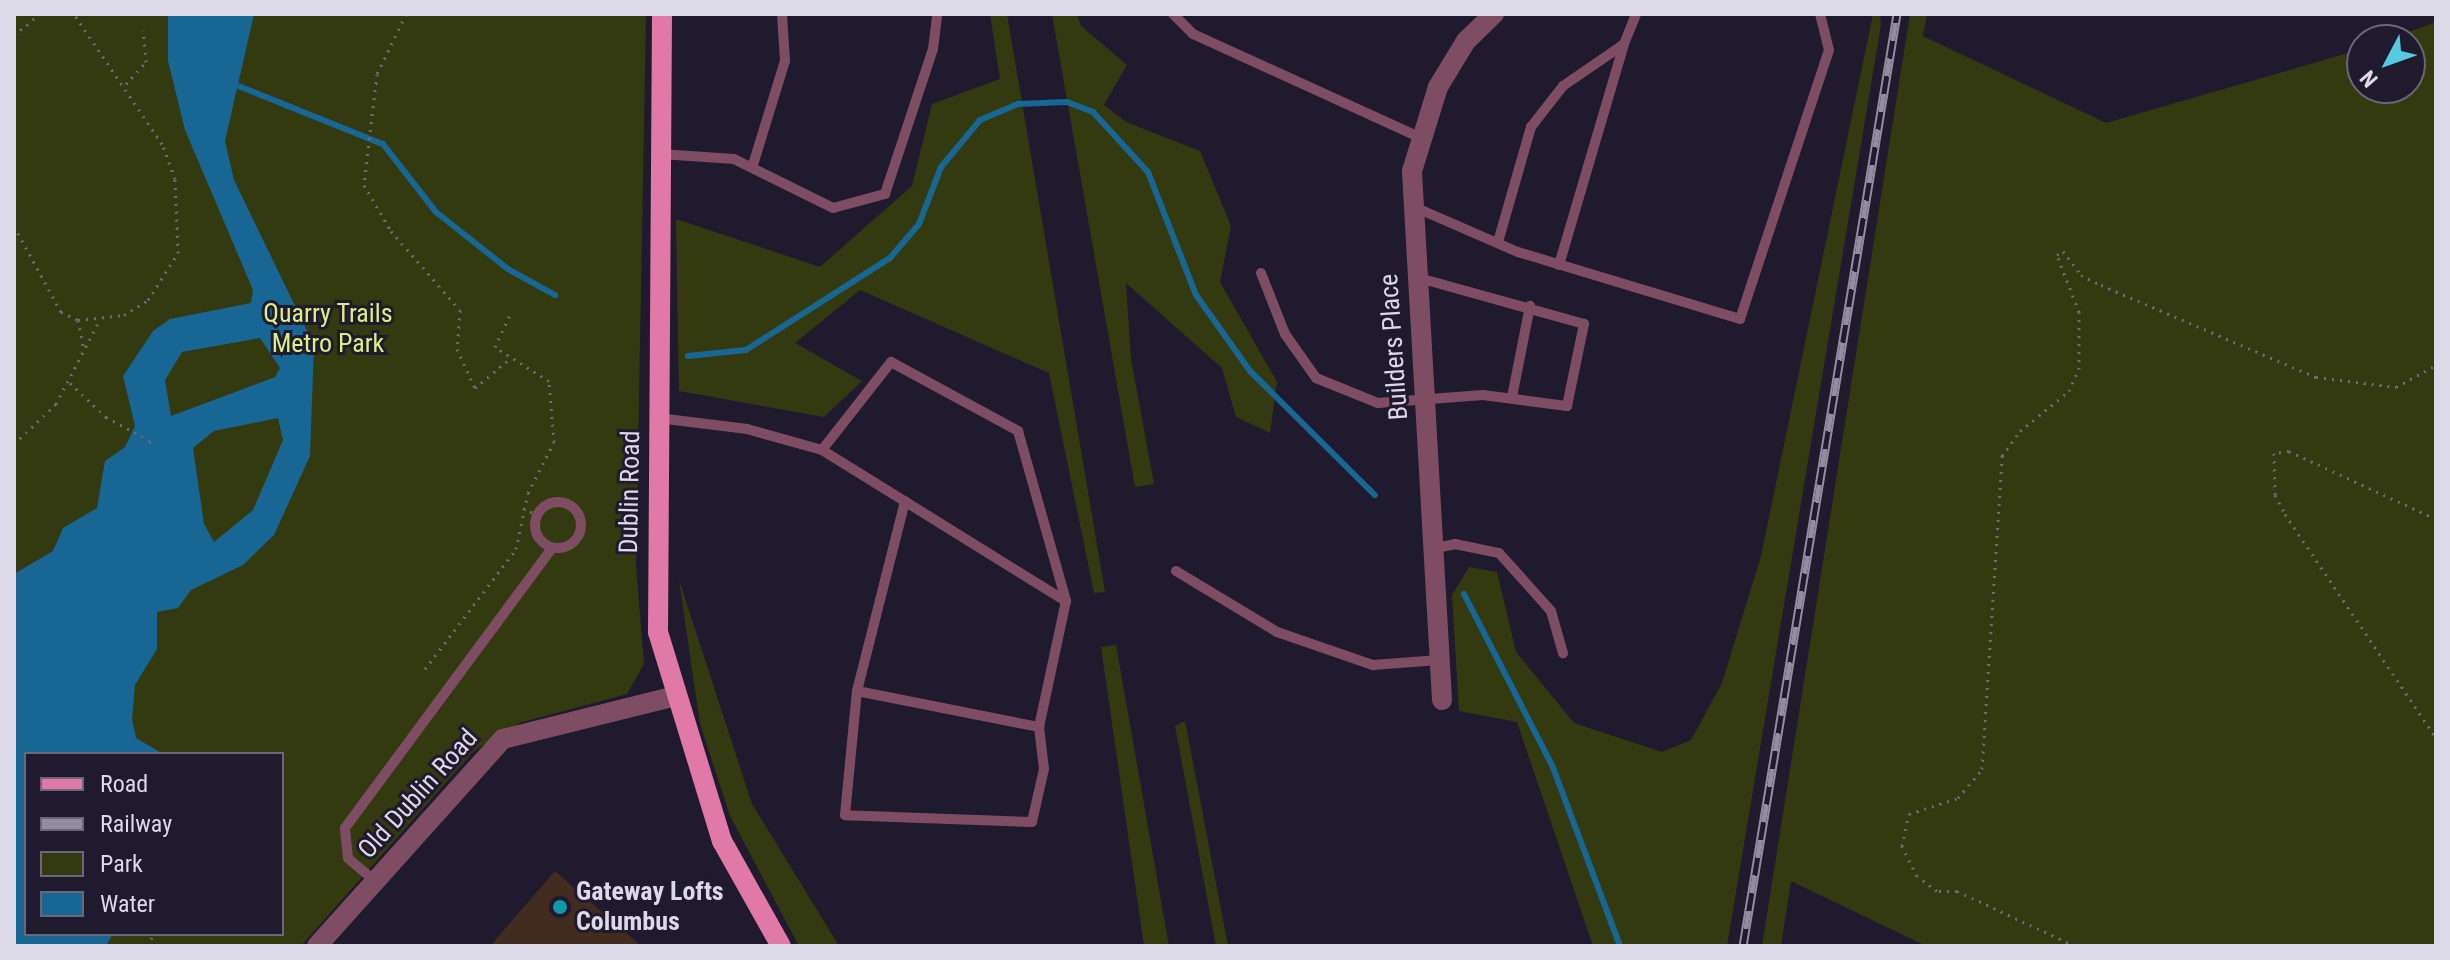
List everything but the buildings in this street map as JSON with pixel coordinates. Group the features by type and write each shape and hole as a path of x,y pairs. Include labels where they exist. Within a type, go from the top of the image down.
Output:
{"main road":[{"name":"Dublin Road","path":"662,14 658,632 675,696 722,841 781,946"}],"street":[{"name":"Builders Place","path":"1442,700 1426,402 1410,206 1419,137 1451,65 1494,14"},
{"name":"Old Dublin Road","path":"317,946 478,760 511,734 675,696"}],"lane":[{"path":"752,168 785,61 782,14"},
{"path":"661,154 734,159 833,208 885,194 933,49 937,14"},
{"path":"1173,14 1193,34 1419,137"},
{"path":"1559,265 1624,44 1636,14"},
{"path":"1410,206 1559,265 1740,319 1829,50 1820,14"},
{"path":"1498,242 1522,149 1542,110 1584,68 1624,44"},
{"path":"1261,273 1285,334 1316,378 1378,403 1512,397 1567,406 1584,324 1530,306 1414,277"},
{"path":"1512,397 1530,306"},
{"path":"822,450 891,362 1018,431 1066,601 1039,727 1044,769 1032,822 845,815 857,691 905,501"},
{"path":"658,418 747,429 822,450 1066,601"},
{"path":"375,881 348,858 345,828 552,548 575,542 578,512 557,502 537,515 535,531 552,548"},
{"path":"1432,549 1455,544 1499,553 1551,611 1563,653"},
{"path":"1176,571 1277,632 1373,665 1439,660"},
{"path":"857,691 1039,727"}],"path":[{"path":"14,35 40,14"},
{"path":"14,226 61,312 78,320 98,323 148,300 178,253 175,179 125,85 74,14"},
{"path":"406,14 376,88 364,170 375,209 460,310 457,349 475,388 507,361"},
{"path":"125,85 146,62 143,30"},
{"path":"2075,946 1957,891 1937,891 1917,876 1902,846 1909,814 1958,798 1982,769 2002,456 2020,431 2069,391 2079,369 2079,312 2057,255 2063,251 2081,275 2101,285 2316,377 2396,387 2436,365"},
{"path":"425,669 516,549 523,508 550,458 555,393 549,381 507,361 494,339 511,313"},
{"path":"78,320 84,351"},
{"path":"14,444 70,383 98,323"},
{"path":"70,383 106,417 150,441 147,448"},
{"path":"2436,519 2289,451 2274,453 2275,495 2285,514 2436,738"},
{"path":"523,508 537,515"}],"green space":[{"name":"Quarry Trails Metro Park","path":"14,14 646,14 636,566 644,664 627,694 519,723 474,751 301,946 14,946"},
{"path":"990,14 1007,14 1105,592 1094,593 1049,373 860,290 795,343 862,381 824,417 679,391 676,219 820,267 912,186 932,104 1000,79"},
{"path":"1052,14 1077,14 1081,26 1127,65 1104,105 1126,122 1200,151 1231,226 1220,282 1277,382 1270,433 1236,417 1222,368 1126,283 1131,359 1154,484 1135,487"},
{"path":"1873,14 1880,14 1881,25 1727,946 1593,946 1517,722 1459,711 1452,595 1469,567 1497,572 1516,652 1574,723 1662,752 1691,740 1722,683 1761,556"},
{"path":"1910,14 1927,14 1923,36 2106,123 2346,54 2346,104 2426,104 2426,26 2436,22 2436,946 1926,946 1791,881 1781,946 1762,946"},
{"path":"679,580 752,804 839,946 799,946 730,816 700,724"},
{"path":"1116,645 1169,946 1144,946 1101,647"},
{"path":"1185,721 1228,946 1216,946 1175,726"}],"water":[{"path":"168,14 254,14 225,141 234,180 314,345 310,456 274,535 243,565 191,590 178,608 157,612 157,649 135,685 132,719 136,738 160,752 24,752 24,936 112,936 106,946 14,946 14,574 53,551 63,528 97,508 105,461 125,447 135,426 123,376 153,331 170,319 251,303 253,290 185,130 168,61","holes":["260,338 280,368 275,377 171,416 165,380 182,352","278,418 283,440 253,510 214,542 204,524 193,448 214,431"]}],"waterway":[{"path":"231,83 383,144 436,212 508,269 555,295"},
{"path":"688,356 746,350 890,258 919,224 941,167 980,120 1018,104 1067,102 1093,112 1148,172 1196,295 1250,371 1375,495"},
{"path":"1464,594 1552,765 1620,946"}],"railway":[{"path":"1743,946 1897,14"}],"place":[{"name":"Gateway Lofts Columbus","path":"560,907"}]}
